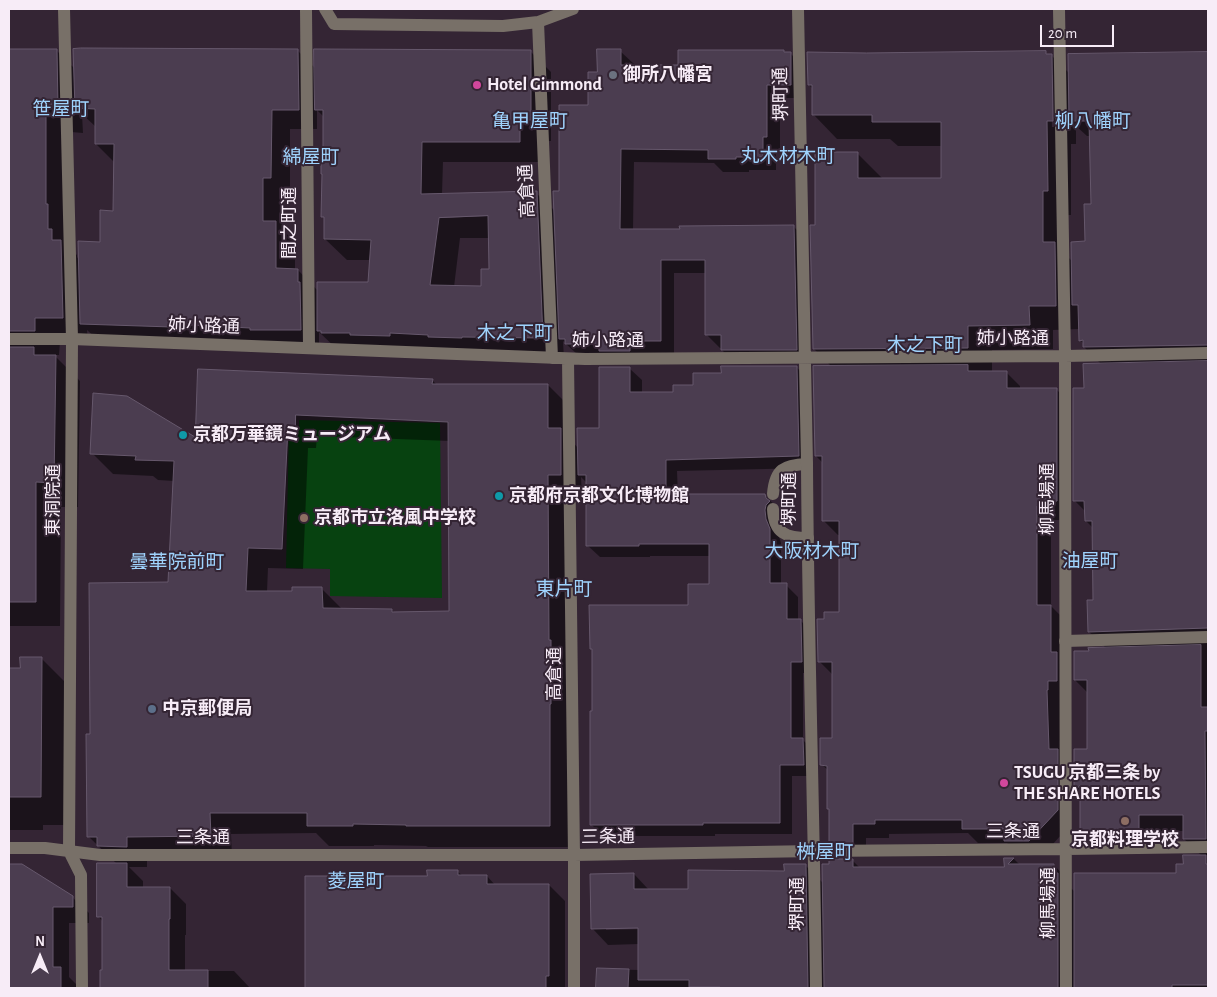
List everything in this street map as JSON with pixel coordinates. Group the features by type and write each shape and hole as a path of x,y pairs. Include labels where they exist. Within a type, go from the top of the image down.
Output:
{"street":[{"name":"東洞院通","path":"64,9 72,339 69,851 81,875 82,988"},
{"name":"間之町通","path":"306,9 309,348"},
{"path":"325,9 334,24 503,26 538,22 573,9"},
{"name":"堺町通","path":"798,9 808,464 816,988"},
{"name":"柳馬場通","path":"1059,9 1065,356 1066,988"},
{"name":"高倉通","path":"538,22 552,358"},
{"name":"姉小路通","path":"9,339 72,339 552,358 805,358 1208,353"},
{"name":"高倉通","path":"568,358 574,988"},
{"path":"773,494 774,482 780,471 790,466 808,464"},
{"path":"773,509 774,521 780,531 790,537 808,538"},
{"path":"1065,641 1208,637"},
{"name":"三条通","path":"9,848 45,848 100,855 574,855 1208,847"}],"green space":[{"path":"299,420 440,423 442,598 330,596 330,569 286,568 289,429 299,429"}],"building":[{"path":"9,49 57,49 58,108 46,108 46,204 48,204 48,229 52,229 52,240 61,240 63,318 35,318 35,331 9,331"},
{"path":"73,49 298,49 299,110 272,110 271,178 263,178 263,221 276,221 276,268 298,269 301,330 250,330 250,328 172,324 172,327 80,324 78,241 100,242 100,210 113,211 114,144 95,144 95,109 75,108"},
{"path":"314,49 531,50 531,120 520,120 520,142 422,142 421,194 537,191 543,338 428,337 428,335 390,333 390,336 350,335 350,333 321,333 321,331 317,331 317,282 368,282 371,240 324,239 324,217 321,217 323,110 315,110","holes":["488,216 489,269 481,269 481,286 430,285 439,218"]},
{"path":"597,49 621,49 621,65 678,65 678,50 784,50 784,52 791,52 791,85 767,85 767,137 763,137 763,157 708,159 708,150 621,149 620,229 680,229 679,226 794,225 797,350 721,350 721,335 705,335 705,260 661,260 661,341 630,343 630,351 599,351 599,344 565,344 565,339 559,339 553,191 559,191 559,105 588,105 588,72 597,72"},
{"path":"1046,51 1046,54 1052,54 1053,121 1047,121 1048,191 1043,191 1043,242 1055,242 1056,306 1029,306 1030,325 968,326 968,348 813,349 810,225 815,225 815,152 858,152 858,178 941,178 941,122 872,122 872,115 812,115 812,85 808,85 807,52"},
{"path":"1208,52 1208,345 1083,347 1083,340 1079,341 1078,305 1072,305 1071,242 1085,241 1084,204 1091,204 1089,121 1069,121 1068,54"},
{"path":"9,347 34,347 34,355 56,355 54,483 36,482 36,602 9,602"},
{"path":"1208,361 1208,628 1088,632 1087,600 1093,600 1092,521 1085,521 1084,501 1073,501 1073,388 1084,388 1083,364"},
{"path":"968,365 968,371 1007,371 1007,388 1057,388 1057,501 1051,502 1051,506 1037,506 1037,605 1051,605 1051,652 1057,652 1057,681 1048,681 1047,690 1049,749 1058,749 1058,810 1029,841 1004,841 1004,829 962,829 962,820 875,820 875,824 853,824 853,843 829,843 827,766 820,765 820,738 832,738 832,662 818,662 817,619 824,619 824,612 839,612 839,521 822,521 822,456 815,456 813,366"},
{"path":"721,366 797,366 799,456 666,460 666,494 765,494 766,498 770,501 766,505 765,510 770,529 770,583 787,583 787,619 801,619 802,662 791,662 791,738 803,738 804,765 780,765 780,823 590,825 592,649 590,649 589,605 688,605 688,584 709,584 709,544 586,546 586,475 578,475 577,428 599,428 599,367 630,367 630,392 673,392 673,385 693,385 693,373 721,373"},
{"path":"198,369 433,379 432,384 548,384 548,428 561,428 561,475 548,475 549,640 551,640 550,826 353,824 353,826 307,826 307,813 210,813 211,836 127,837 127,847 97,846 97,837 87,837 86,734 90,734 89,583 168,582 174,461 135,460 136,456 90,454 93,393 127,396 195,437","holes":["296,415 448,422 449,611 392,612 392,609 323,608 322,587 292,587 292,591 246,591 248,548 282,549 288,427 295,428"]},
{"path":"1201,645 1201,707 1208,707 1208,731 1205,731 1206,839 1183,839 1183,815 1139,815 1139,833 1080,833 1080,785 1074,793 1074,749 1087,749 1087,680 1074,680 1074,651 1089,651 1088,648"},
{"path":"20,657 42,657 41,797 9,797 9,668 20,668"},
{"path":"1183,855 1206,855 1206,864 1208,864 1208,985 1172,985 1172,988 1074,988 1074,873 1176,873 1176,864 1183,864"},
{"path":"1004,858 1014,858 1008,864 1054,864 1054,873 1058,873 1058,988 824,988 822,864 829,864 829,859 853,859 853,867 1004,867"},
{"path":"97,863 127,863 127,887 170,887 169,970 208,970 208,988 100,988 102,917 97,917"},
{"path":"9,864 22,864 73,896 73,907 53,907 53,967 61,967 61,988 9,988"},
{"path":"784,864 806,864 808,988 689,987 689,980 638,980 638,928 591,929 590,874 634,873 634,889 688,889 688,870 784,871"},
{"path":"427,870 458,870 458,875 487,875 487,884 549,884 549,976 546,976 546,988 305,988 305,876 427,876"},
{"path":"597,968 629,969 628,988 596,988"}],"place":[{"name":"御所八幡宮","path":"613,75"},
{"name":"Hotel Gimmond","path":"477,85"},
{"name":"京都万華鏡ミュージアム","path":"183,435"},
{"name":"京都府京都文化博物館","path":"499,496"},
{"name":"京都市立洛風中学校","path":"304,518"},
{"name":"中京郵便局","path":"152,709"},
{"name":"TSUGU 京都三条 by THE SHARE HOTELS","path":"1004,783"},
{"name":"京都料理学校","path":"1125,821"}],"district":[{"name":"笹屋町","path":"61,109"},
{"name":"亀甲屋町","path":"530,121"},
{"name":"柳八幡町","path":"1093,121"},
{"name":"丸木材木町","path":"788,156"},
{"name":"綿屋町","path":"311,157"},
{"name":"木之下町","path":"515,333"},
{"name":"木之下町","path":"925,345"},
{"name":"大阪材木町","path":"812,551"},
{"name":"油屋町","path":"1090,561"},
{"name":"曇華院前町","path":"177,562"},
{"name":"東片町","path":"564,589"},
{"name":"桝屋町","path":"825,852"},
{"name":"菱屋町","path":"356,881"}]}
